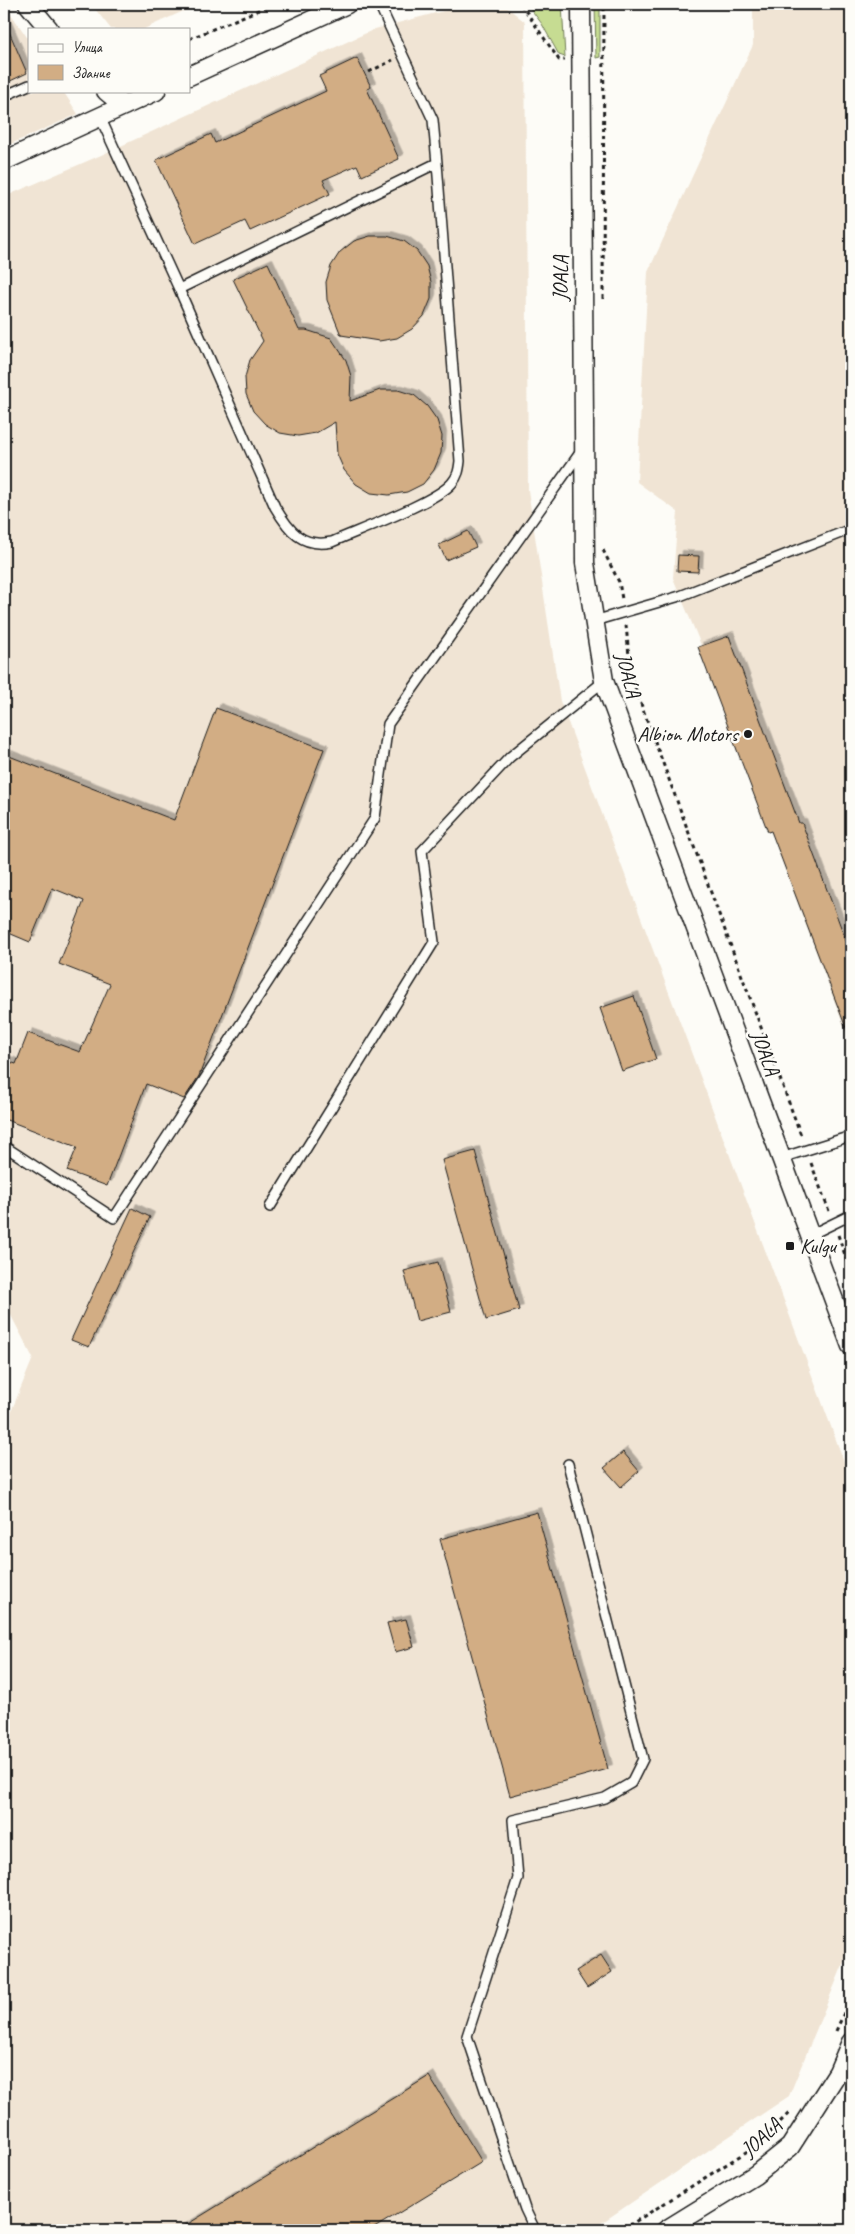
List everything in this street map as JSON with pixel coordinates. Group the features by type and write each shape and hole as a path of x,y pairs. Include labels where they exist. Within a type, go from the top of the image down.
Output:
{"street":[{"path":"28,4 48,28"},
{"path":"190,76 347,4"},
{"name":"JOALA","path":"581,4 585,563 604,681 851,1346"},
{"path":"107,92 124,106"},
{"path":"4,160 154,92"},
{"name":"JOALA","path":"666,2230 755,2175 790,2147 838,2072 851,2042"}],"lane":[{"path":"100,117 283,521 300,538 315,544 332,542 435,496 452,484 460,470 433,120 379,4"},
{"path":"4,96 28,85"},
{"path":"179,289 437,163"},
{"path":"4,1146 114,1218 375,818 388,724 583,448"},
{"path":"594,621 680,596 851,529"},
{"path":"270,1207 434,942 422,851 510,757 604,681"},
{"path":"782,1158 851,1136"},
{"path":"810,1234 851,1214"},
{"path":"535,2230 525,2209 467,2036 518,1878 513,1820 605,1798 631,1783 642,1759 568,1464"}],"path":[{"path":"190,39 273,4"},
{"path":"521,4 558,60 603,62"},
{"path":"603,300 604,4"},
{"path":"369,72 394,59 391,52"},
{"path":"602,545 619,582 631,677 851,1272"},
{"path":"835,2033 851,1997"},
{"path":"622,2230 746,2152 768,2134 793,2107"}],"shaded area":[{"path":"4,4 28,39 28,92 64,92 78,114 4,147"},
{"path":"91,4 199,4 146,28 110,28"},
{"path":"470,4 503,4 525,22 528,490 560,701 851,1480 851,1945 789,2096 591,2230 4,2230 4,1429 33,1358 4,1302 4,197 99,156 375,29"},
{"path":"753,4 851,4 851,1045 701,645 673,578 678,512 637,482 648,272 753,45"}],"green space":[{"path":"527,4 562,4 565,57 559,55 542,24"},
{"path":"595,4 600,4 600,57 596,58"}],"building":[{"path":"4,20 27,73 4,84"},
{"path":"357,58 371,87 367,89 399,159 362,176 357,165 323,180 330,194 250,231 245,221 195,244 156,160 211,134 215,143 326,91 319,76"},
{"path":"370,236 387,236 404,241 417,251 427,266 431,282 431,299 424,316 412,329 397,338 379,341 341,335 327,300 326,282 331,266 340,252 354,241"},
{"path":"268,263 299,330 306,330 331,338 346,360 351,376 350,401 380,390 398,390 414,395 427,406 437,420 442,436 441,453 434,470 423,484 407,492 389,495 371,493 356,484 344,470 337,454 335,422 316,433 298,436 280,433 265,424 253,411 246,394 245,377 250,360 263,341 233,279"},
{"path":"468,531 476,547 446,560 439,545"},
{"path":"678,555 699,556 698,572 677,571"},
{"path":"729,636 799,823 802,823 851,954 851,1041 771,831 768,832 698,647"},
{"path":"216,708 324,749 199,1076 184,1099 146,1084 107,1186 67,1171 77,1147 4,1119 4,1060 16,1064 28,1033 80,1052 110,984 59,964 84,901 52,888 30,942 4,931 4,754 174,820"},
{"path":"634,996 656,1059 622,1071 600,1008"},
{"path":"475,1151 519,1310 486,1320 442,1160"},
{"path":"132,1208 150,1217 89,1347 71,1340"},
{"path":"438,1262 451,1312 417,1321 404,1271"},
{"path":"623,1452 639,1471 621,1487 604,1468"},
{"path":"537,1512 608,1769 510,1796 440,1539"},
{"path":"406,1619 414,1647 395,1652 387,1623"},
{"path":"601,1955 612,1972 587,1988 576,1971"},
{"path":"429,2076 482,2162 371,2230 178,2230"}],"place":[{"name":"Albion Motors","path":"748,734"},
{"name":"Kulgu","path":"790,1246"}]}
